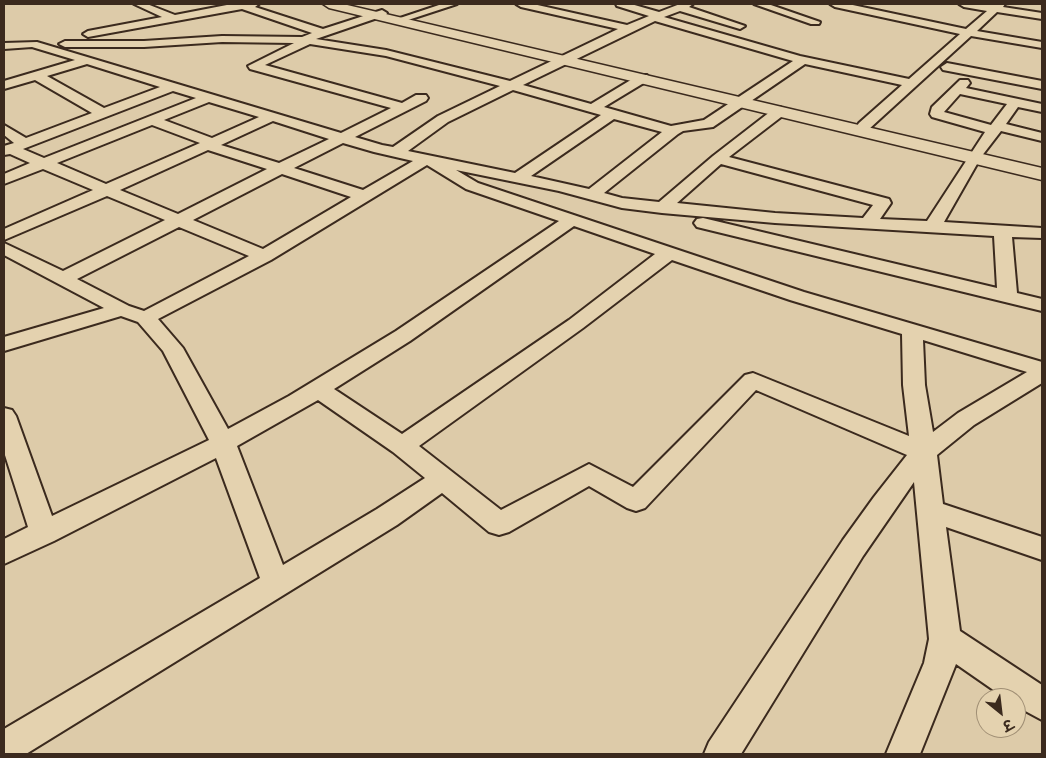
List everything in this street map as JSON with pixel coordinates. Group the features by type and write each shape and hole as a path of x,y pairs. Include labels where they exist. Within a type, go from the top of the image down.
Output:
{"main road":[{"path":"329,4 379,14 744,100 780,111 1042,169"},
{"path":"343,4 643,78 864,126 1042,174"}],"street":[{"path":"139,4 222,39"},
{"path":"41,44 245,4 320,32 348,34"},
{"path":"405,18 452,4"},
{"path":"520,4 628,28"},
{"path":"621,4 803,60 910,83"},
{"path":"759,4 815,22"},
{"path":"835,4 966,32 1042,45"},
{"path":"964,4 997,6 1042,16"},
{"path":"396,152 443,119 509,85 680,5 754,31"},
{"path":"864,126 966,32 976,19 997,6"},
{"path":"379,14 320,32 254,66 403,107"},
{"path":"976,19 999,23"},
{"path":"4,46 144,44 222,39 306,40 386,53 450,68 673,131"},
{"path":"41,44 53,51 90,59 343,138 396,152 519,178 622,203 657,208 866,224 1042,233"},
{"path":"4,85 90,59"},
{"path":"592,195 673,131 680,127 708,124 803,60"},
{"path":"947,67 1042,85"},
{"path":"38,76 104,114"},
{"path":"591,108 643,78"},
{"path":"13,148 174,86"},
{"path":"1042,108 960,86 937,110 937,114 952,120 1042,137"},
{"path":"4,179 209,97"},
{"path":"62,279 421,98"},
{"path":"932,228 976,155 1015,102"},
{"path":"657,208 780,111"},
{"path":"519,178 612,114"},
{"path":"4,235 274,116"},
{"path":"152,120 210,144 280,169 365,196"},
{"path":"4,129 13,148 106,190 264,256"},
{"path":"145,318 264,256 427,159"},
{"path":"427,159 472,186 669,254 797,296 1042,369"},
{"path":"718,159 883,203 866,224"},
{"path":"657,208 718,227 1042,305"},
{"path":"4,552 223,443 318,389 403,336 486,277 572,220"},
{"path":"1003,232 1007,296"},
{"path":"4,248 122,310 145,318 172,348 223,443 276,583"},
{"path":"402,446 576,324 669,254"},
{"path":"4,344 88,318 122,310"},
{"path":"903,754 940,663 945,639 924,452 914,385 912,330"},
{"path":"721,754 853,548 883,504 924,452 966,420 1042,373"},
{"path":"318,389 402,446 500,524 589,474 636,501 754,380 924,452"},
{"path":"4,416 44,532"},
{"path":"4,748 387,517 443,479"},
{"path":"930,510 1042,548"},
{"path":"945,639 1042,704"}]}
